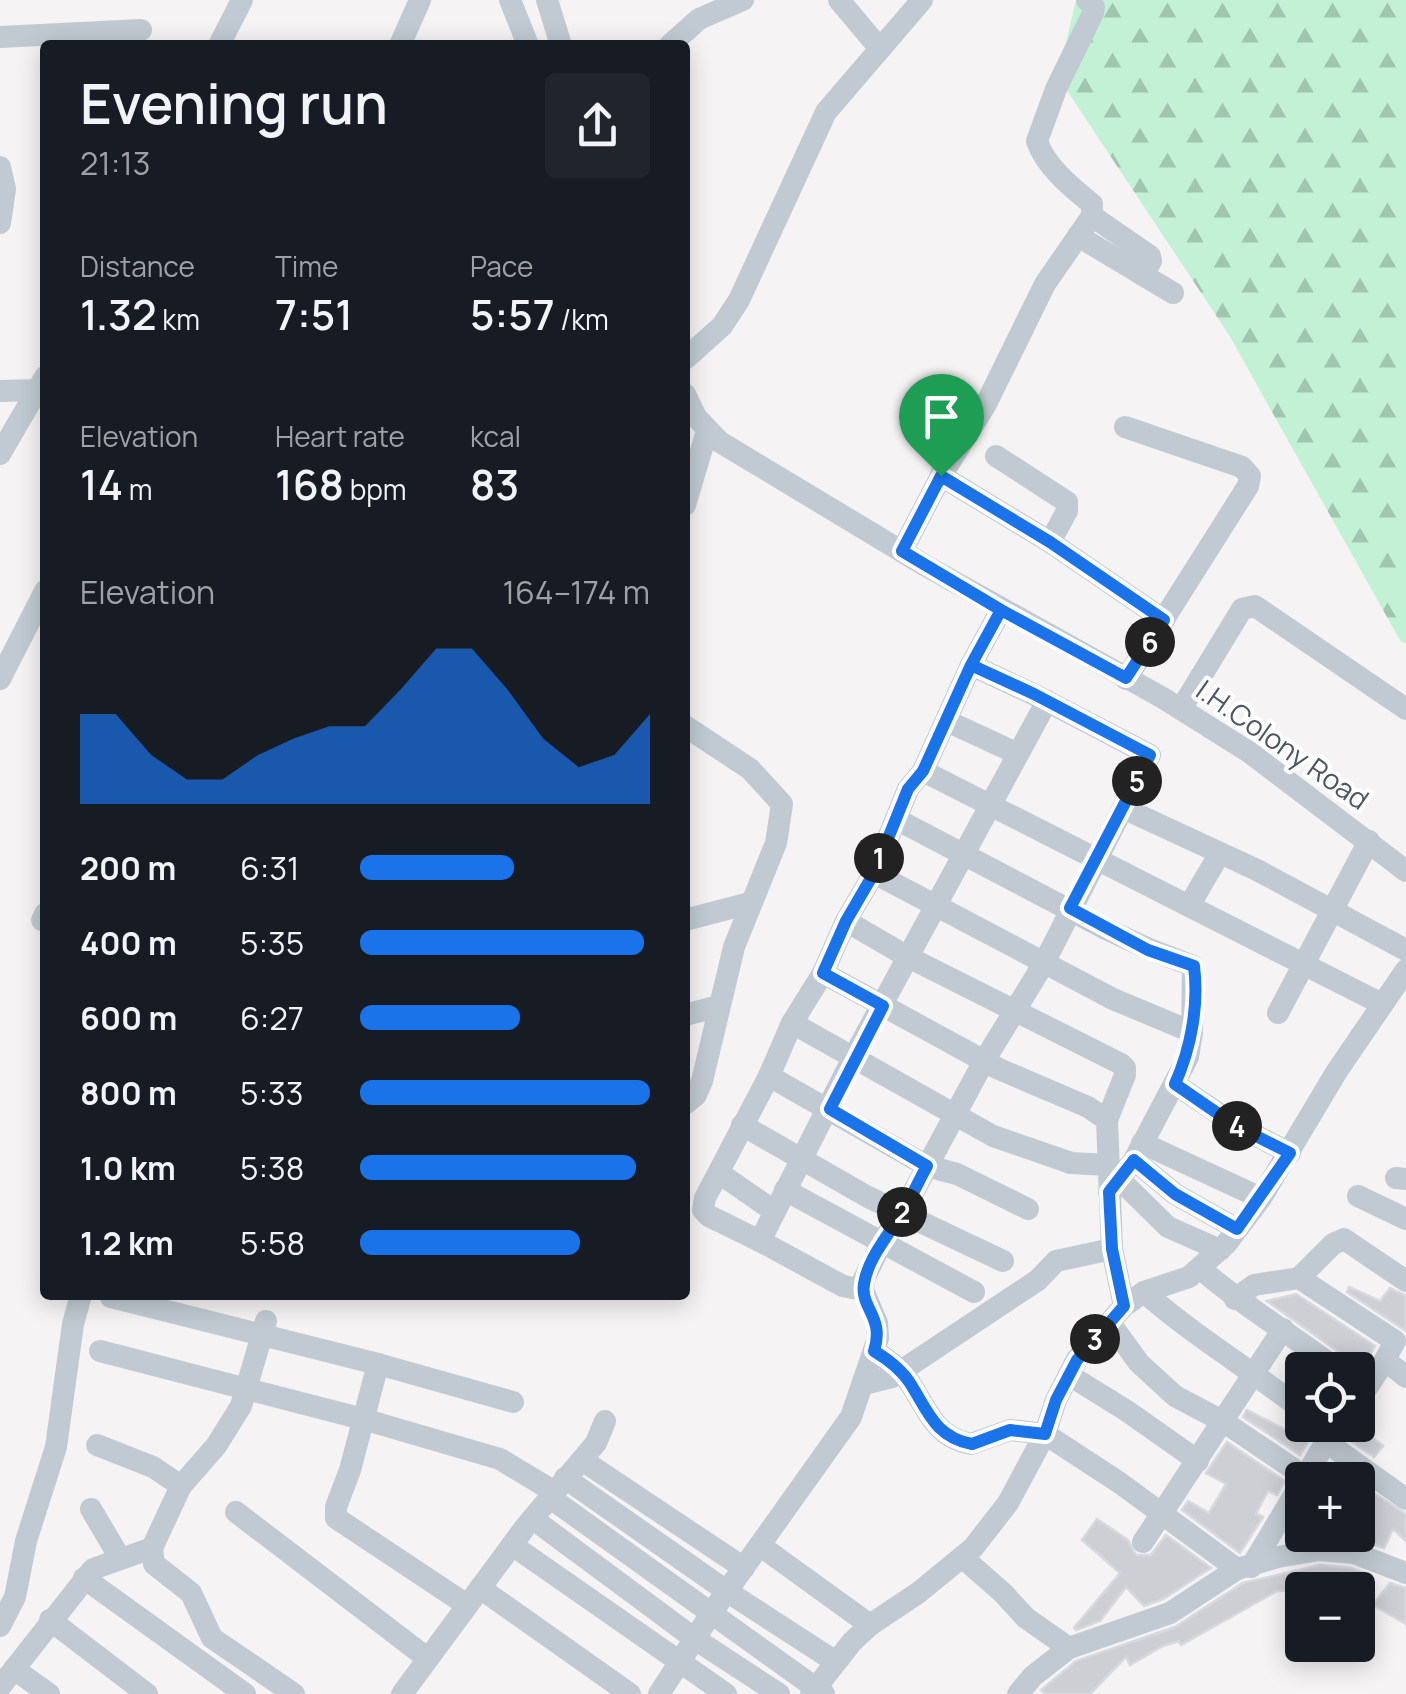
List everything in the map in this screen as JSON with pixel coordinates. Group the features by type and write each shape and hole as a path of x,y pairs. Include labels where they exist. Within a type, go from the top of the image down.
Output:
{"street":[{"path":"222,40 242,0"},
{"path":"402,40 420,0"},
{"path":"510,0 526,40"},
{"path":"547,0 559,40"},
{"path":"676,40 699,19 743,0"},
{"path":"839,0 870,36"},
{"path":"690,355 722,326 739,300 826,112 870,36 922,0"},
{"path":"902,551 941,476 985,406 1045,284 1092,216 1092,204 1070,186 1043,154 1037,140 1056,89 1093,14 1094,7 1087,0"},
{"path":"0,38 140,30"},
{"path":"0,168 5,189 0,223"},
{"path":"1092,216 1150,256 1143,275"},
{"path":"1078,236 1173,292"},
{"path":"0,391 40,383"},
{"path":"0,454 40,386"},
{"path":"690,402 707,430 690,488"},
{"path":"1125,428 1242,466 1250,476 1248,486 1126,678"},
{"name":"I.H.Colony Road","path":"707,430 1001,610 1182,709 1249,752 1406,871"},
{"path":"996,456 1067,502 1067,511 1050,542"},
{"path":"941,476 1050,542 1164,620"},
{"path":"0,678 40,601"},
{"path":"1182,709 1248,605 1255,606 1406,709"},
{"path":"863,1290 843,1286 708,1216 703,1210 705,1198 770,1076 792,1023 823,973 846,921 874,873 908,789 923,771 971,665 1001,610"},
{"path":"971,665 1150,755 1044,964 984,1061 902,1214 883,1240 863,1290 879,1330 884,1357 909,1381 939,1430 962,1442 980,1442 1010,1430 1045,1434 1244,1568"},
{"path":"760,1241 853,1058 1047,701"},
{"path":"947,721 1018,754"},
{"path":"690,729 750,769 782,804 776,843 750,903 719,1006 702,1081 690,1100"},
{"path":"923,771 1382,1004"},
{"path":"1123,808 1220,853 1406,950"},
{"path":"896,819 1148,950 1194,966 1188,1057 1123,1168 1112,1249 1117,1314 1139,1363 1156,1380 1175,1396 1224,1422 1285,1463"},
{"path":"1278,1013 1369,842"},
{"path":"1190,906 1220,853"},
{"path":"874,873 1112,999 1192,1032"},
{"path":"690,919 750,903"},
{"path":"846,921 908,958 1125,1068 1107,1120"},
{"path":"556,1488 711,1614 817,1692 836,1662 870,1625 918,1594 973,1548 1008,1504 1045,1434 1077,1360 1117,1314 1144,1292 1189,1277 1220,1250 1261,1198 1337,1071 1406,970"},
{"path":"823,973 984,1061 1088,1107 1107,1120 1123,1168 1168,1227 1220,1250"},
{"path":"690,1014 719,1006"},
{"path":"792,1023 992,1136 1071,1163 1123,1168 1261,1198"},
{"path":"770,1076 927,1166 957,1174 1028,1209"},
{"path":"1175,1084 1236,1126 1290,1153"},
{"path":"742,1125 902,1214 1002,1261"},
{"path":"1123,1168 1237,1229"},
{"path":"718,1173 883,1240 974,1292"},
{"path":"1358,1196 1406,1218"},
{"path":"1235,1299 1254,1285 1299,1278 1333,1244 1344,1239 1406,1281"},
{"path":"862,1391 892,1377 1038,1280 1056,1261 1112,1249"},
{"path":"1201,1269 1235,1299 1314,1352"},
{"path":"1299,1278 1395,1341 1405,1375"},
{"path":"1144,1292 1187,1330 1256,1373 1285,1396"},
{"path":"0,1626 16,1597 26,1541 56,1447 80,1300"},
{"path":"120,1300 264,1328 513,1402"},
{"path":"264,1328 229,1428 180,1486 156,1540 154,1564 191,1593 212,1638 294,1694"},
{"path":"1143,1542 1284,1329"},
{"path":"1375,1370 1395,1341"},
{"path":"100,1352 363,1419 505,1461 728,1592 836,1662"},
{"path":"667,1691 680,1662 711,1614 851,1417 884,1357"},
{"path":"378,1364 334,1514 340,1522 474,1597 630,1694"},
{"path":"1069,1375 1198,1461"},
{"path":"413,1690 427,1658 556,1488 596,1443 605,1421"},
{"path":"1342,1442 1406,1499"},
{"path":"97,1444 153,1467 180,1486"},
{"path":"582,1460 744,1568"},
{"path":"1244,1568 1285,1505"},
{"path":"90,1509 117,1552"},
{"path":"236,1512 427,1658"},
{"path":"533,1519 695,1639 779,1694"},
{"path":"49,1694 7,1678 93,1569 117,1552 156,1540"},
{"path":"512,1545 726,1694"},
{"path":"762,1546 870,1625"},
{"path":"1018,1694 1033,1676 1070,1648 1170,1613 1244,1568 1278,1557 1320,1550 1354,1553 1406,1572"},
{"path":"962,1557 1026,1618 1070,1648"},
{"path":"84,1578 237,1692"},
{"path":"50,1620 146,1694"}],"green space":[{"path":"1076,0 1406,0 1406,643 1401,642 1229,335 1058,77"}],"building":[{"path":"1349,1287 1380,1301 1390,1288 1406,1296 1406,1331 1347,1292"},
{"path":"1296,1294 1375,1346 1372,1352 1339,1352 1267,1301"},
{"path":"1247,1410 1285,1429 1285,1442 1308,1442 1300,1455 1243,1417"},
{"path":"1375,1440 1383,1446 1374,1457 1353,1442"},
{"path":"1227,1442 1285,1481 1277,1495 1268,1491 1256,1514 1263,1517 1240,1553 1182,1510 1188,1501 1209,1513 1226,1484 1206,1473"},
{"path":"1375,1494 1406,1514 1406,1541 1393,1529 1384,1548 1375,1545"},
{"path":"1097,1519 1128,1540 1136,1555 1151,1555 1166,1535 1211,1568 1163,1599 1144,1606 1126,1587 1100,1621 1076,1630 1120,1573 1082,1540"},
{"path":"1320,1565 1361,1572 1290,1572"},
{"path":"1285,1573 1285,1591 1277,1591 1181,1645 1179,1641 1163,1646 1130,1665 1126,1657 1090,1694 1045,1694 1041,1690 1076,1661 1175,1627 1243,1583"},
{"path":"1390,1583 1406,1588 1406,1624 1375,1606"}],"route":[{"path":"941,476 902,551 1001,610 971,665 923,771 908,789 874,873 846,921 823,973 883,1006 830,1109 927,1166 864,1280 863,1290 879,1330 874,1351 894,1363 909,1381 939,1430 972,1444 1010,1430 1045,1434 1056,1400 1077,1360 1124,1306 1112,1249 1109,1192 1134,1160 1175,1194 1237,1229 1290,1153 1236,1126 1175,1084 1188,1057 1194,966 1148,950 1070,908 1150,755 971,665 1001,610 1126,678 1164,620 1050,542 941,476"}]}
